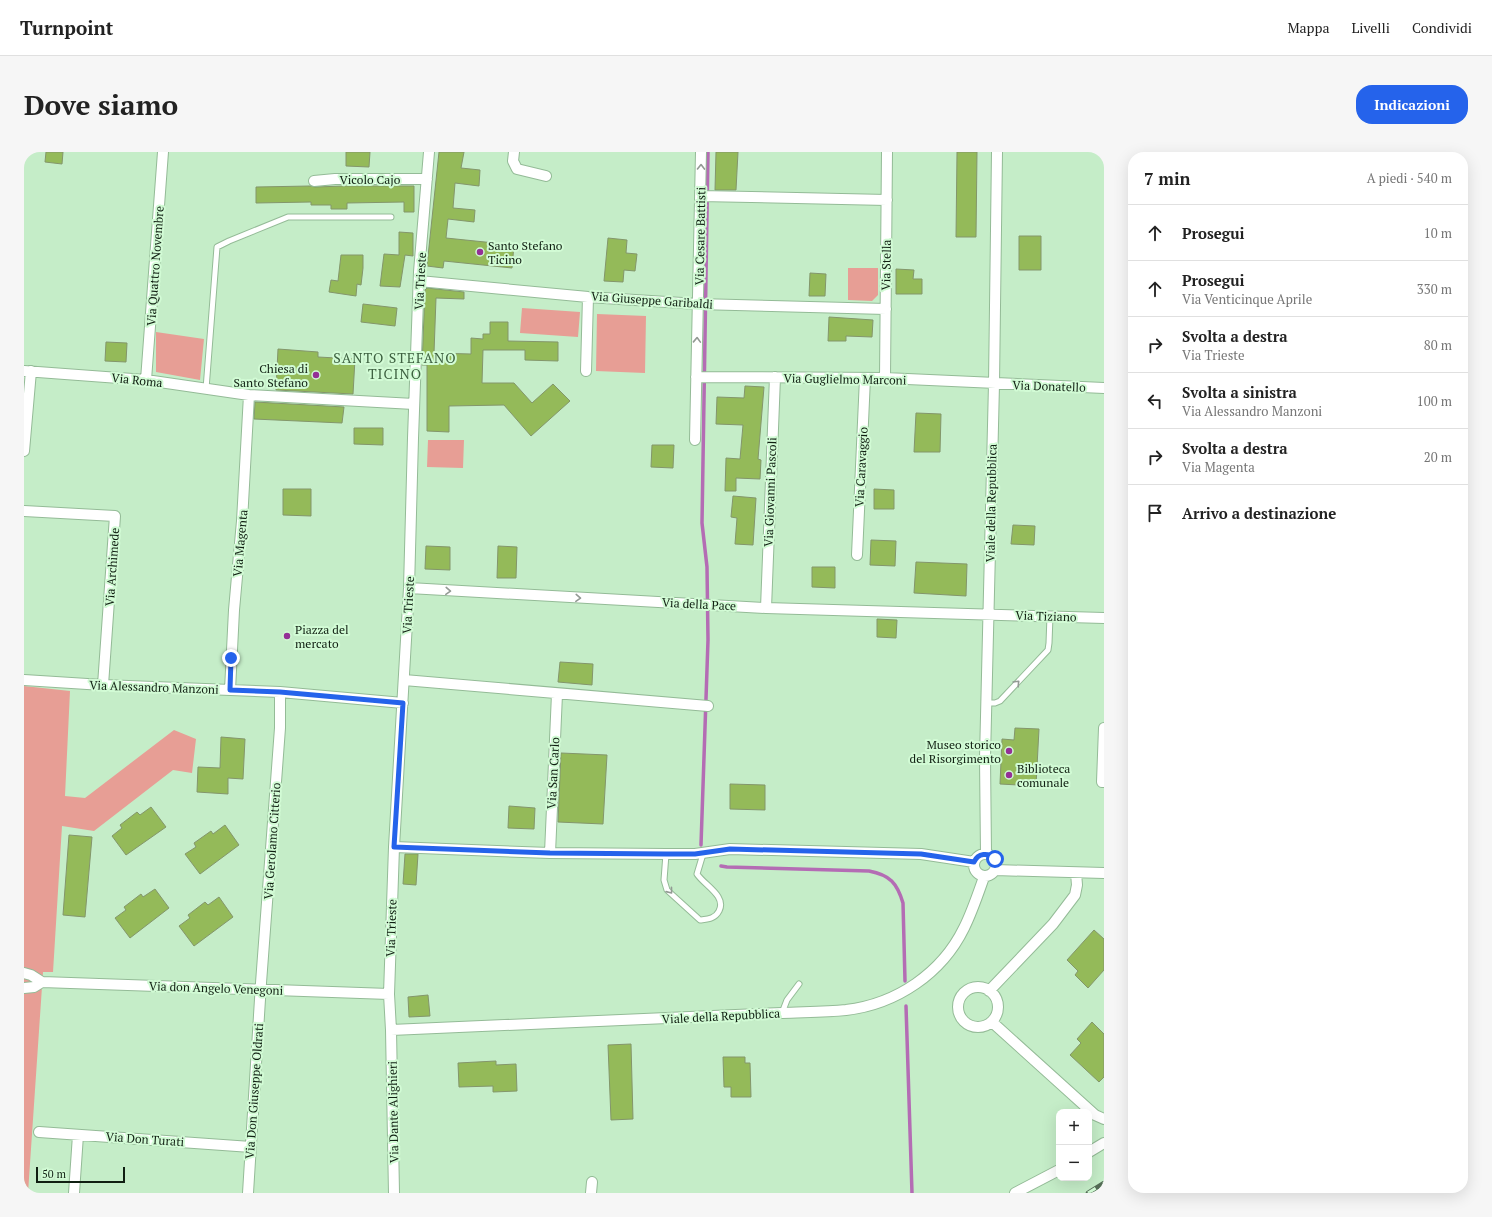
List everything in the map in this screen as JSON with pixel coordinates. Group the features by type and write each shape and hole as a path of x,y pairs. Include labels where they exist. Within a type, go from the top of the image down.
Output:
{"street":[{"name":"Via Quattro Novembre","path":"146,380 163,152"},
{"name":"Via Trieste","path":"391,1030 389,994 394,847 409,588 419,282 429,152"},
{"path":"514,152 513,161 517,169 546,176"},
{"name":"Via Cesare Battisti","path":"695,440 703,304 705,196 701,152"},
{"name":"Via Stella","path":"885,378 887,152"},
{"name":"Viale della Repubblica","path":"986,854 986,704 994,384 997,152"},
{"name":"Vicolo Cajo","path":"314,181 335,179 427,179"},
{"path":"705,196 887,200"},
{"name":"Via Giuseppe Garibaldi","path":"419,282 588,297 703,304 886,309"},
{"path":"586,371 588,297"},
{"name":"Via Roma","path":"28,371 146,380 249,395 414,404"},
{"path":"24,451 28,371"},
{"name":"Via Guglielmo Marconi","path":"698,377 885,378 994,384"},
{"name":"Via Giovanni Pascoli","path":"766,608 775,378"},
{"name":"Via Caravaggio","path":"857,555 865,378"},
{"name":"Via Donatello","path":"994,384 1104,388"},
{"name":"Via Magenta","path":"230,690 249,395"},
{"name":"Via Archimede","path":"24,511 115,516 103,685"},
{"name":"Via della Pace","path":"409,588 766,608 988,614"},
{"name":"Via Tiziano","path":"988,614 1104,618"},
{"name":"Via Alessandro Manzoni","path":"24,680 103,685 280,692 403,703"},
{"path":"404,680 705,706"},
{"name":"Via Gerolamo Citterio","path":"261,989 280,728 280,692"},
{"name":"Via San Carlo","path":"550,853 557,694"},
{"path":"1104,728 1102,782 1104,782"},
{"path":"394,847 550,853 666,854 703,854 730,849 914,854 974,862"},
{"path":"996,870 995,859 989,855 986,854 978,856 974,862 977,873 984,876 991,875 996,870 1104,873"},
{"path":"989,991 1062,913 1075,895 1077,885 1076,872"},
{"name":"Viale della Repubblica","path":"391,1030 847,1010 870,1005 893,997 920,981 940,963 952,948 967,923 984,876"},
{"name":"Via don Angelo Venegoni","path":"24,973 31,975 42,982 389,994"},
{"name":"Via don Angelo Venegoni","path":"24,988 34,987 42,982"},
{"path":"976,988 983,988 989,991 994,995 998,1006 998,1011 992,1022 986,1026 980,1027 966,1024 959,1013 958,1006 964,993 970,989 976,988"},
{"name":"Via Don Giuseppe Oldrati","path":"248,1193 261,989"},
{"path":"992,1022 1100,1117"},
{"name":"Via Dante Alighieri","path":"391,1030 394,1193"},
{"name":"Via Don Turati","path":"39,1132 251,1147"},
{"path":"74,1193 78,1135"},
{"path":"1092,1150 1104,1143"},
{"path":"1015,1193 1056,1172"},
{"path":"591,1193 592,1182"}],"lane":[{"path":"206,389 217,247 288,217 391,217"},
{"path":"986,704 995,704 1000,701 1048,650 1050,616"},
{"path":"666,854 664,880 667,890 700,920 709,919 717,915 721,907 720,898 697,874 703,854"},
{"path":"782,1013 787,1000 799,984"}],"shaded area":[{"path":"848,268 878,268 878,295 872,301 848,300"},
{"path":"522,308 580,312 578,337 520,333"},
{"path":"597,314 646,316 645,373 596,371"},
{"path":"156,332 204,339 200,380 156,372"},
{"path":"428,440 464,440 463,468 427,467"},
{"path":"24,686 70,691 65,796 85,798 174,730 196,739 192,773 173,770 94,831 62,826 53,972 43,972 28,1193 24,1193"}],"building":[{"path":"46,152 63,152 62,164 45,162"},
{"path":"346,152 370,152 369,167 346,166"},
{"path":"439,152 464,152 461,168 480,170 479,186 455,183 453,208 475,210 474,222 448,219 446,238 514,245 512,268 444,261 443,268 427,266"},
{"path":"716,152 738,152 736,190 715,190"},
{"path":"957,152 977,152 976,237 956,237"},
{"path":"414,186 414,212 404,212 404,202 347,203 347,209 331,209 331,205 311,205 311,202 256,203 256,187"},
{"path":"399,232 413,233 413,256 405,255 400,287 380,286 384,254 399,255"},
{"path":"1019,236 1041,236 1041,270 1019,270"},
{"path":"608,238 627,240 626,253 637,254 635,271 624,270 623,282 604,281"},
{"path":"341,255 363,255 361,285 357,284 356,296 329,292 331,280 338,281"},
{"path":"896,269 914,270 913,279 922,279 922,294 896,294"},
{"path":"810,273 826,274 825,296 809,296"},
{"path":"427,288 464,292 464,299 436,298 434,353 471,354 471,338 483,339 483,334 490,334 490,322 508,322 508,341 558,342 558,361 525,360 525,350 483,350 482,383 514,383 532,403 553,384 570,401 531,436 504,405 449,406 449,432 427,431 427,365 422,365 425,290"},
{"path":"363,304 397,308 395,326 361,322"},
{"path":"829,317 873,320 872,337 846,336 846,341 828,341"},
{"path":"106,342 127,343 126,362 105,361"},
{"name":"Chiesa di Santo Stefano","path":"278,349 318,352 318,357 355,359 353,394 276,390"},
{"path":"745,386 764,387 758,459 761,460 760,479 736,478 736,491 725,491 726,458 740,459 743,425 716,424 717,397 744,398"},
{"path":"255,402 344,407 342,423 254,419"},
{"path":"916,413 941,414 940,452 914,452"},
{"path":"354,428 383,428 383,445 354,444"},
{"path":"652,445 674,445 673,468 651,467"},
{"path":"283,489 311,489 311,516 283,515"},
{"path":"874,489 894,490 894,509 874,509"},
{"path":"733,496 756,498 753,545 735,544 737,518 731,517"},
{"path":"1013,525 1035,526 1034,545 1011,544"},
{"path":"871,540 896,541 895,566 870,565"},
{"path":"426,546 450,547 450,570 425,569"},
{"path":"498,546 517,547 516,578 497,578"},
{"path":"916,562 967,564 966,596 914,593"},
{"path":"812,567 835,567 835,588 812,587"},
{"path":"877,619 897,620 896,638 877,637"},
{"path":"560,662 593,664 592,685 558,682"},
{"path":"1015,728 1039,729 1036,786 1000,784 1002,739 1014,740"},
{"path":"221,737 245,739 243,779 228,778 228,794 197,792 198,767 220,768"},
{"path":"561,753 607,755 603,824 558,822"},
{"path":"730,784 765,785 765,810 730,809"},
{"path":"509,806 535,808 534,829 508,828"},
{"path":"151,807 166,827 126,855 112,836 122,828 120,825 137,812 140,815"},
{"path":"225,825 239,845 200,874 185,854 196,847 194,843 211,831 213,834"},
{"path":"69,835 92,837 85,917 63,915"},
{"path":"405,854 418,854 416,885 403,884"},
{"path":"155,889 169,908 130,938 115,918 126,910 124,907 141,894 143,897"},
{"path":"219,897 233,917 194,946 179,926 190,918 188,915 205,902 208,905"},
{"path":"1094,930 1104,939 1104,970 1088,988 1075,975 1078,971 1067,960"},
{"path":"428,995 430,1016 409,1017 408,997"},
{"path":"1092,1022 1104,1034 1104,1077 1099,1082 1070,1055 1081,1043 1077,1039"},
{"path":"631,1044 633,1119 611,1120 608,1045"},
{"path":"723,1057 745,1057 745,1063 750,1063 751,1097 731,1097 731,1087 724,1087"},
{"path":"496,1061 496,1065 516,1064 517,1091 493,1092 493,1086 459,1087 458,1063"}],"waterway":[{"path":"701,845 708,640 707,567 702,523 708,152"},
{"path":"721,866 869,871 882,875 892,881 898,890 903,903 905,981"},
{"path":"906,1006 912,1193"}],"railway":[{"path":"1088,1193 1104,1183"},
{"path":"1100,1193 1104,1191"}],"place":[{"name":"Santo Stefano Ticino","path":"480,252"},
{"name":"Chiesa di Santo Stefano","path":"316,375"},
{"name":"Piazza del mercato","path":"287,636"},
{"name":"Museo storico del Risorgimento","path":"1009,751"},
{"name":"Biblioteca comunale","path":"1009,775"}],"district":[{"name":"SANTO STEFANO TICINO","path":"395,366"}],"route":[{"path":"231,658 230,690 280,692 403,703 394,847 550,853 666,854 703,854 730,849 921,854 974,862 978,856 986,854 995,859"}]}
